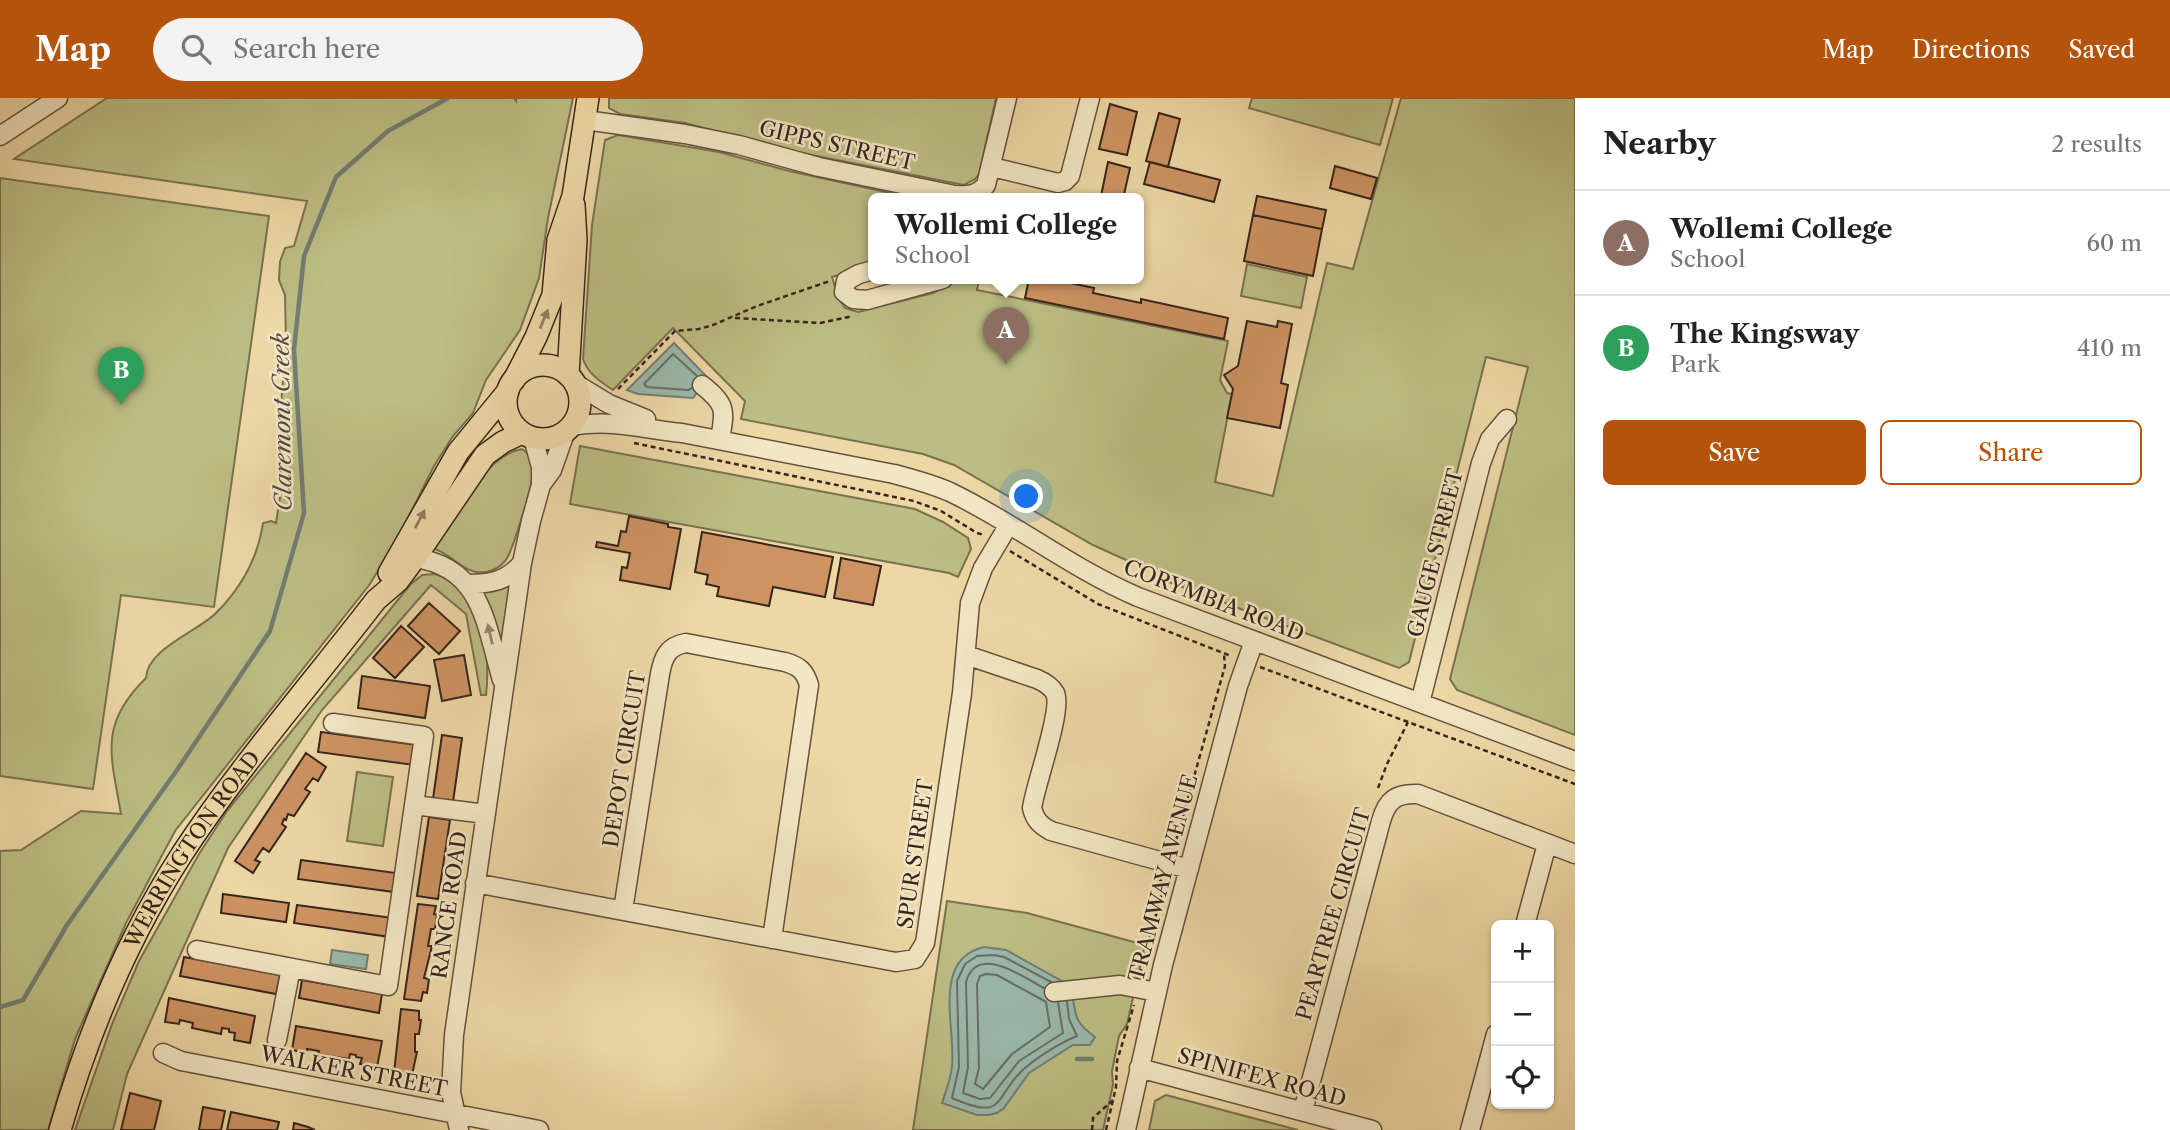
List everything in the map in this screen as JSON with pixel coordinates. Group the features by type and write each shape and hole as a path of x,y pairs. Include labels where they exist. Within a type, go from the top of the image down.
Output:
{"main road":[{"name":"WERRINGTON ROAD","path":"376,600 450,464 511,386 536,337 553,295 558,240 573,196 588,98"},
{"name":"WERRINGTON ROAD","path":"572,380 576,240 573,196"},
{"path":"534,367 558,369 572,380 580,396 580,408 568,429 544,439 527,435 514,425 508,415 506,403 511,386 522,372 534,367"},
{"name":"WERRINGTON ROAD","path":"60,1130 103,1004 131,944 169,875 209,815 376,600 398,580 415,558 485,455 503,442 527,435"}],"street":[{"path":"0,136 58,98"},
{"name":"GIPPS STREET","path":"980,193 992,167 1007,98"},
{"path":"992,167 1058,183 1065,181 1070,176 1090,98"},
{"name":"GIPPS STREET","path":"585,120 685,134 739,145 819,167 946,193"},
{"path":"868,271 846,281 844,292 853,299 867,300 925,284"},
{"name":"CORYMBIA ROAD","path":"572,380 626,412 682,433"},
{"path":"702,385 718,397 724,409 720,440"},
{"name":"GAUGE STREET","path":"1420,704 1481,463 1490,439 1507,419"},
{"name":"CORYMBIA ROAD","path":"568,429 616,422 894,474 923,482 948,491 1119,589 1575,761"},
{"name":"RANCE ROAD","path":"541,485 552,470 568,429"},
{"name":"RANCE ROAD","path":"457,1122 451,1077 452,1058 475,883 522,563 541,485 541,467 527,435"},
{"name":"SPUR STREET","path":"475,883 896,962 908,962 920,953 925,943 966,655 970,603 975,586 1008,526"},
{"name":"RANCE ROAD","path":"415,558 441,564 467,584 487,621 505,687"},
{"path":"467,584 500,581 512,575 522,563"},
{"name":"TRAMWAY AVENUE","path":"1126,1130 1157,992 1189,869 1238,686 1254,641"},
{"name":"DEPOT CIRCUIT","path":"623,910 662,661 667,651 686,643 785,662 797,665 806,674 809,685 772,939"},
{"path":"966,655 1037,679 1055,693 1055,714 1032,808 1035,818 1043,827 1189,869"},
{"path":"197,950 388,986 424,736 333,723"},
{"name":"PEARTREE CIRCUIT","path":"1303,1111 1384,809 1392,798 1404,793 1418,794 1575,854"},
{"path":"414,806 486,814"},
{"path":"1526,920 1547,844"},
{"path":"277,1040 291,968"},
{"path":"1054,992 1120,985 1157,992"},
{"path":"1470,1130 1493,1046"},
{"name":"WALKER STREET","path":"163,1053 181,1061 457,1122 539,1130"},
{"name":"SPINIFEX ROAD","path":"1139,1068 1372,1130"}],"path":[{"path":"614,394 675,331 713,325 757,306 832,281"},
{"path":"631,443 914,500 941,511 984,535"},
{"path":"1011,552 1098,604 1232,656"},
{"path":"1164,852 1178,834 1225,666 1224,654"},
{"path":"1264,668 1575,785"},
{"path":"1378,788 1408,722"},
{"path":"1092,1130 1093,1118 1113,1099"}],"green space":[{"path":"107,98 514,98 516,101 516,98 573,98 548,218 539,278 520,330 486,380 473,413 453,436 434,466 399,536 370,584 175,831 126,923 75,1039 48,1130 0,1130 0,851 21,850 81,811 121,814 112,757 114,726 120,711 146,678 155,658 208,620 241,583 253,560 263,523 276,523 287,452 281,405 286,341 285,295 279,280 280,262 285,248 294,246 307,201 14,159"},
{"path":"609,98 996,98 979,174 964,185 791,151 685,123 620,114 609,108"},
{"path":"1252,98 1393,98 1380,145 1249,108"},
{"path":"1401,98 1575,98 1575,735 1457,690 1450,679 1528,367 1486,357 1409,662 1399,668 1166,581 1165,572 1126,560 1093,545 954,465 923,454 741,419 745,401 673,328 613,390 592,373 583,359 592,225 605,140 618,135 719,152 789,171 890,193 868,193 868,266 832,277 845,308 858,312 933,293 950,284 978,284 977,290 1228,341 1220,380 1227,393 1232,394 1215,482 1273,496 1327,263 1353,269"},
{"path":"0,178 269,216 214,607 121,595 93,789 0,776"},
{"path":"1247,264 1307,277 1301,308 1241,296"},
{"path":"580,446 915,509 968,538 971,549 958,577 949,573 570,504"},
{"path":"522,449 531,461 532,478 516,535 505,561 494,570 471,571 432,548 483,475 508,454"},
{"path":"435,574 451,581 473,607 480,624 487,660 486,695 481,695 466,614 431,585 322,710 228,848 127,1074 113,1130 75,1130 112,1024 139,961 199,854 227,811 410,585 422,575"},
{"path":"510,581 503,634 500,637 481,591"},
{"path":"357,772 393,777 383,846 347,841"},
{"path":"947,901 1027,913 1145,945 1127,1024 1119,1036 1112,1071 1113,1085 1103,1130 913,1130"},
{"path":"1166,1095 1298,1130 1149,1130 1155,1101"}],"water":[{"path":"674,343 708,378 693,398 638,394 627,390"},
{"path":"984,947 1006,950 1069,985 1081,1025 1095,1037 1090,1045 1073,1045 1029,1073 1004,1108 997,1113 977,1115 942,1103 952,1066 952,980 957,965 968,954"},
{"path":"332,950 368,955 366,969 330,964"}],"building":[{"path":"1110,104 1137,112 1127,155 1099,149"},
{"path":"1159,113 1180,119 1168,167 1146,161"},
{"path":"1108,162 1130,168 1124,193 1102,193"},
{"path":"1150,162 1220,180 1214,202 1144,184"},
{"path":"1335,166 1377,178 1371,199 1330,188"},
{"path":"1257,196 1326,210 1322,229 1253,215"},
{"path":"1253,215 1322,229 1313,276 1244,261"},
{"path":"1028,284 1075,284 1094,288 1093,293 1141,303 1141,299 1228,318 1224,339 1025,298"},
{"path":"1247,321 1277,327 1278,321 1292,324 1281,383 1288,385 1280,428 1227,418 1233,389 1224,375 1238,366"},
{"path":"629,516 681,529 670,589 620,580 622,567 627,568 630,553 596,547 597,542 618,546 621,531 626,532"},
{"path":"702,532 833,557 825,597 773,587 769,606 717,596 719,587 706,584 708,575 695,572"},
{"path":"841,558 881,566 873,605 834,598"},
{"path":"429,603 460,631 439,654 408,626"},
{"path":"401,626 424,647 395,678 373,658"},
{"path":"464,655 471,695 442,701 434,660"},
{"path":"362,676 430,686 425,718 358,708"},
{"path":"321,732 417,745 414,765 318,752"},
{"path":"442,735 462,738 453,802 433,799"},
{"path":"306,753 326,767 318,781 313,778 305,789 310,792 294,816 288,814 286,820 284,819 282,824 286,827 269,852 263,848 255,860 260,862 253,873 235,861"},
{"path":"429,817 450,820 438,899 417,896"},
{"path":"301,860 396,873 394,892 298,879"},
{"path":"223,894 289,903 286,922 221,913"},
{"path":"418,904 436,906 434,914 437,915 428,946 432,946 424,978 429,979 427,993 423,992 421,1001 404,999"},
{"path":"297,905 393,918 390,937 294,923"},
{"path":"184,957 280,975 276,994 180,976"},
{"path":"302,980 382,994 379,1013 299,998"},
{"path":"169,998 255,1016 250,1043 234,1040 235,1033 229,1032 229,1029 222,1028 221,1034 192,1028 193,1023 180,1020 179,1024 165,1022"},
{"path":"401,1009 419,1011 421,1020 419,1034 415,1034 417,1052 412,1075 394,1073"},
{"path":"296,1026 382,1041 377,1067 360,1064 362,1058 356,1055 350,1054 349,1059 318,1054 319,1051 307,1049 307,1053 292,1050"},
{"path":"130,1093 161,1101 154,1130 121,1130"},
{"path":"203,1107 225,1111 221,1130 199,1130"},
{"path":"231,1112 279,1122 277,1130 227,1130"},
{"path":"294,1123 308,1127 315,1130 293,1130"}],"waterway":[{"name":"Claremont Creek","path":"0,1007 23,1000 67,925 177,770 270,631 304,513 294,349 304,256 336,177 388,131 448,98"},
{"path":"1077,1059 1092,1059"}],"place":[{"name":"Wollemi College","path":"1006,365"},
{"name":"The Kingsway","path":"121,405"}]}
